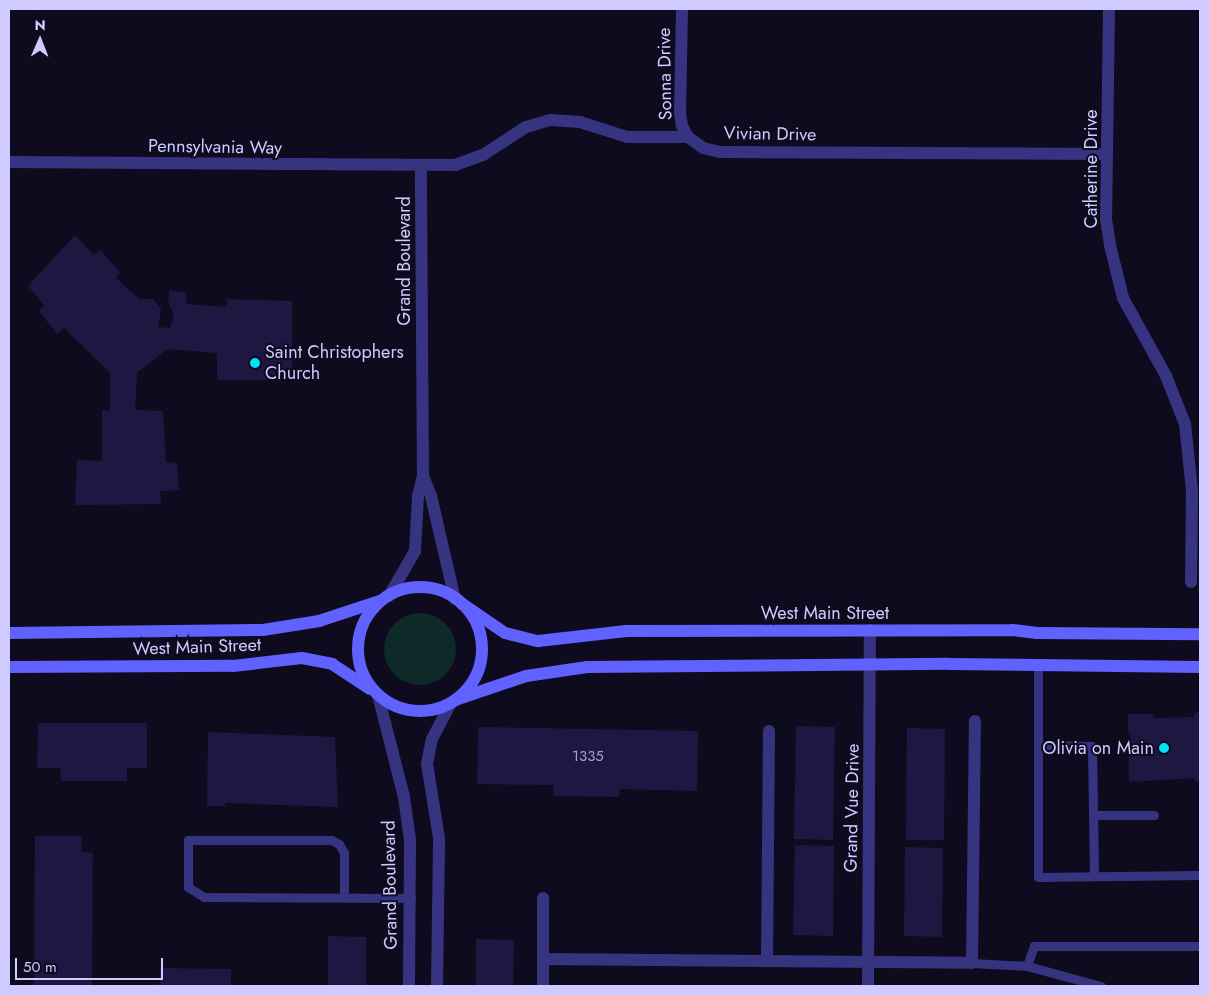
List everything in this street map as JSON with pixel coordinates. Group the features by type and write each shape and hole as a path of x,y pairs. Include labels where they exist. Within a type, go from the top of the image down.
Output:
{"main road":[{"path":"453,702 474,680 481,657 478,628 458,601 426,588 410,588 385,598 363,624 358,642 362,671 377,694 409,710 426,711 453,702 520,678 576,668 870,665 1200,667"},
{"name":"West Main Street","path":"9,633 272,630 320,621 385,598"},
{"name":"West Main Street","path":"458,601 505,632 530,640 626,631 870,630 1200,634"},
{"name":"West Main Street","path":"9,667 212,667 309,658 332,664 377,694"}],"street":[{"name":"Sonna Drive","path":"682,9 680,113 682,126 688,137"},
{"name":"Catherine Drive","path":"1109,9 1106,220 1116,276 1123,298 1166,376 1185,424 1192,491 1191,582"},
{"path":"421,167 455,166 483,155 526,127 551,120 580,122 627,137 688,137"},
{"name":"Vivian Drive","path":"688,137 703,148 720,152 1107,154"},
{"name":"Pennsylvania Way","path":"9,162 421,167"},
{"name":"Grand Boulevard","path":"385,598 415,551 418,496 422,476 421,167"},
{"name":"Grand Boulevard","path":"422,476 431,496 458,601"},
{"name":"Grand Vue Drive","path":"868,986 870,630"},
{"name":"Grand Boulevard","path":"377,694 408,822 411,898 409,986"},
{"path":"437,986 439,838 427,764 432,739 453,702"},
{"path":"543,959 972,963 975,721"},
{"path":"767,960 769,731"},
{"path":"543,898 543,986"}],"lane":[{"path":"1038,667 1038,877 1200,875"},
{"path":"1038,745 1092,746 1094,876"},
{"path":"1093,815 1154,815"},
{"path":"344,897 344,853 339,844 330,840 188,840 188,887 204,897 411,898"},
{"path":"1026,966 1034,946 1200,946"},
{"path":"972,963 1026,966 1101,986"}],"green space":[{"path":"413,613 427,613 446,623 456,642 456,656 446,675 427,685 413,685 394,675 384,656 384,642 394,623"}],"building":[{"name":"Saint Christophers Church","path":"75,235 94,255 100,250 120,272 116,278 139,299 153,299 161,309 158,327 170,328 174,314 168,302 169,290 187,293 186,304 227,307 227,299 292,301 292,380 217,380 217,353 167,349 137,373 135,410 163,411 166,462 177,463 179,490 160,491 161,504 75,505 77,460 102,461 102,410 110,411 110,373 64,328 57,334 39,311 44,305 28,286"},
{"name":"Olivia on Main","path":"1200,712 1200,781 1195,782 1195,778 1129,782 1128,714 1153,714 1153,718 1194,717 1194,713"},
{"path":"38,723 147,723 147,768 127,768 127,781 61,781 60,768 37,768"},
{"path":"796,726 835,727 833,840 794,839"},
{"path":"478,727 698,731 697,791 620,789 619,797 553,796 554,785 477,784"},
{"path":"907,728 945,729 944,840 906,840"},
{"path":"208,732 335,737 338,807 225,803 225,806 207,806"},
{"path":"35,836 82,836 81,852 93,853 92,986 34,986"},
{"path":"795,845 834,846 833,936 793,935"},
{"path":"905,847 943,848 942,937 904,936"},
{"path":"328,936 366,937 366,986 328,986"},
{"path":"476,939 514,940 513,986 476,986"},
{"path":"160,968 231,969 231,986 143,986 160,984"}],"place":[{"name":"Saint Christophers Church","path":"255,363"},
{"name":"Olivia on Main","path":"1164,748"}]}
